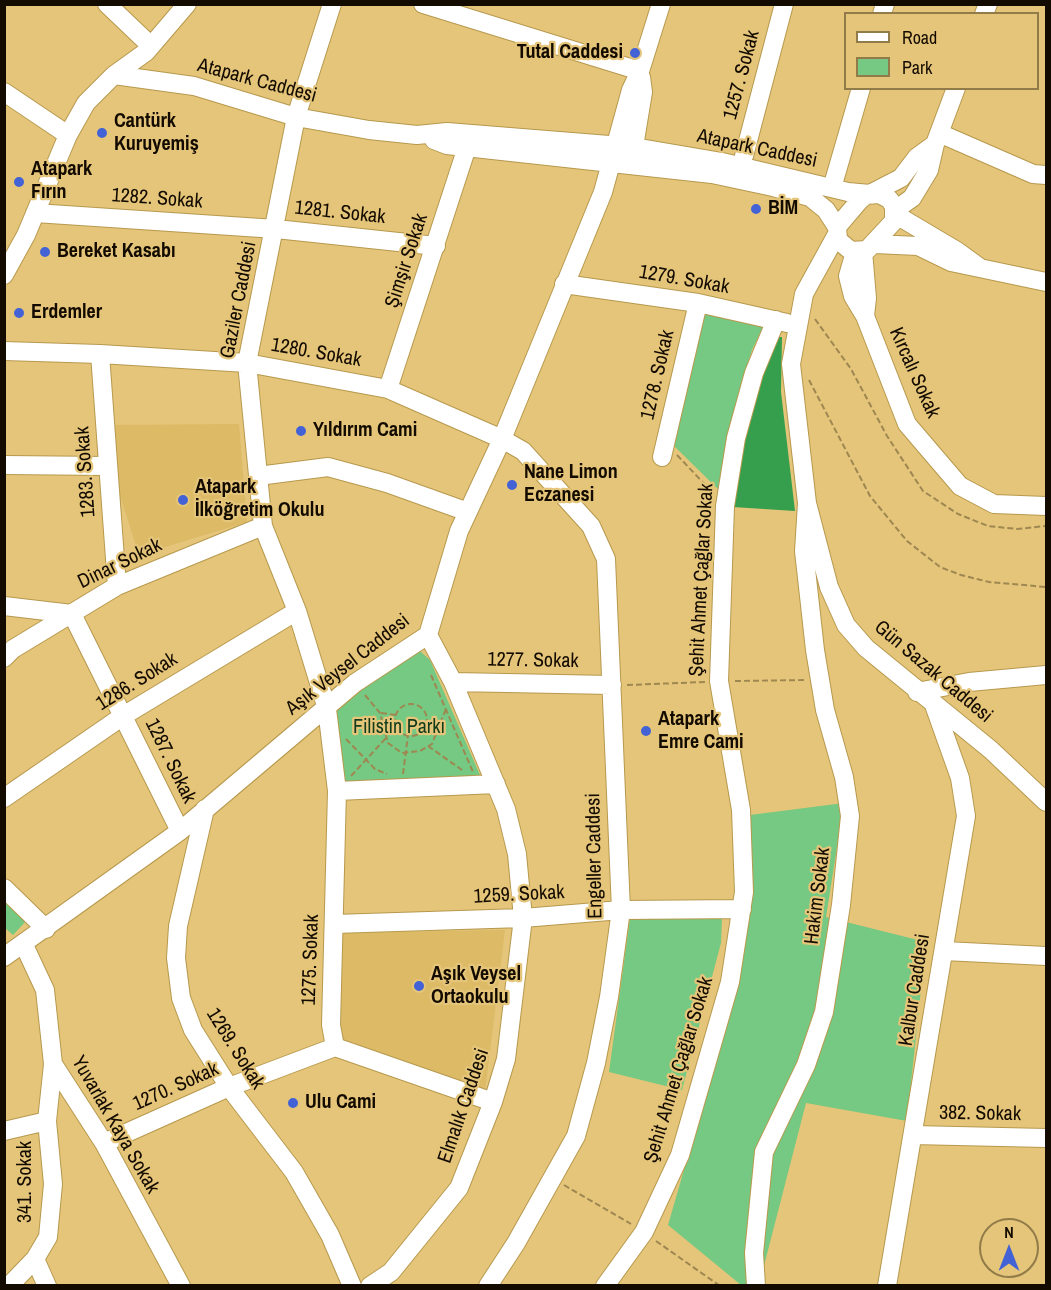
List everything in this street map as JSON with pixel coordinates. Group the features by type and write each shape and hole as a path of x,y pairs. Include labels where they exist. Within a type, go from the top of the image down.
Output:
{"street":[{"path":"107,4 151,46"},
{"path":"4,275 35,213 68,135 86,104 114,75 151,46 187,4"},
{"name":"Gaziler Caddesi","path":"327,709 297,611 263,526 247,363 276,229 296,117 332,4"},
{"path":"423,4 640,71"},
{"path":"624,155 643,92 640,71 661,4"},
{"name":"1257. Sokak","path":"744,156 784,4"},
{"name":"Atapark Caddesi","path":"114,75 194,86 296,117 369,130 417,135 447,132 624,155 722,162 832,188 879,194 889,199 903,219 979,267"},
{"path":"832,188 860,90"},
{"path":"799,317 829,274 891,227 895,210 912,198 929,170 937,138 955,90"},
{"path":"4,92 68,135"},
{"path":"417,135 447,145 467,147 624,155 712,174 810,197 826,210 844,246 864,249 918,246 951,262 1047,282"},
{"path":"837,230 860,200 901,178 917,157 937,138"},
{"path":"937,138 1033,174 1047,175"},
{"name":"Şimşir Sokak","path":"388,389 467,147"},
{"name":"Aşık Veysel Caddesi","path":"4,957 24,945 180,831 355,683 428,635 459,531 502,439 603,192 624,155"},
{"name":"1282. Sokak","path":"35,213 276,229"},
{"name":"1281. Sokak","path":"276,229 436,246"},
{"name":"Gün Sazak Caddesi","path":"837,230 804,294 791,364 807,503 829,587 846,625 866,648 917,692 991,750 1044,796 1047,802"},
{"name":"Kırcalı Sokak","path":"864,249 867,298 865,316 907,424 960,486 994,504 1047,506"},
{"name":"1279. Sokak","path":"564,284 698,303 776,320 799,317"},
{"name":"1278. Sokak","path":"664,449 698,303"},
{"name":"Şehit Ahmet Çağlar Sokak","path":"605,1286 644,1232 680,1155 730,982 744,892 741,810 718,681 725,506 736,438 754,373 776,320"},
{"name":"1280. Sokak","path":"4,351 247,363 388,389 502,439"},
{"name":"1283. Sokak","path":"100,354 117,586"},
{"name":"Engeller Caddesi","path":"488,1286 554,1179 576,1136 596,1063 609,997 621,910 606,559 591,526 524,451 502,439"},
{"path":"4,465 108,466"},
{"path":"258,476 328,467 387,483 468,512"},
{"name":"Hakim Sokak","path":"756,1286 754,1253 764,1152 806,1065 824,1012 841,905 850,816 844,777 825,710 815,650 804,551 807,503"},
{"name":"Dinar Sokak","path":"4,658 13,649 117,586 263,526"},
{"path":"4,606 72,614"},
{"name":"1286. Sokak","path":"4,798 123,716 297,611"},
{"name":"1287. Sokak","path":"72,614 180,831"},
{"name":"Elmalık Caddesi","path":"370,1286 391,1272 459,1188 493,1102 506,1059 523,918 517,854 506,808 453,682 428,635"},
{"path":"917,692 969,682 1047,675"},
{"name":"1277. Sokak","path":"453,682 612,685"},
{"name":"Kalbur Caddesi","path":"887,1286 966,816 960,778 934,705"},
{"name":"1275. Sokak","path":"327,709 341,787 331,1025 335,1047"},
{"path":"341,787 496,784"},
{"name":"1269. Sokak","path":"205,809 178,926 176,958 181,998 193,1030 229,1087 294,1172 330,1235 352,1286"},
{"path":"4,888 46,929"},
{"name":"1259. Sokak","path":"334,924 523,918 621,910 742,909"},
{"name":"Yuvarlak Kaya Sokak","path":"24,945 45,990 53,1064 104,1143 181,1286"},
{"path":"944,951 1047,956"},
{"path":"335,1047 493,1102"},
{"name":"1270. Sokak","path":"104,1143 229,1087 335,1047"},
{"name":"341. Sokak","path":"9,1286 35,1259 48,1238 53,1184 47,1121 53,1064"},
{"path":"4,1131 47,1121"},
{"name":"382. Sokak","path":"913,1135 1047,1138"},
{"path":"35,1259 46,1286"}],"path":[{"path":"808,380 870,496 915,548 940,567 961,575 989,582 1047,587"},
{"path":"664,449 725,506"},
{"path":"428,746 473,777 475,776 429,671"},
{"path":"355,683 380,713 386,738 402,753 432,744 446,709"},
{"path":"380,713 396,715 407,705 417,706 425,712 427,722 422,731 408,735 399,730 396,715"},
{"path":"340,734 375,769 392,776"},
{"path":"401,779 408,752 408,735"},
{"path":"341,787 386,738"},
{"path":"554,1179 644,1232 720,1286"}],"shaded area":[{"name":"Atapark İlköğretim Okulu","path":"239,424 247,522 139,555 114,477 112,425"},
{"name":"Aşık Veysel Ortaokulu","path":"505,930 485,1091 341,1040 340,933"}],"green space":[{"path":"703,312 764,325 752,350 736,402 721,492 673,445"},
{"path":"778,337 782,337 781,392 795,511 733,507 737,471 752,403"},
{"name":"Filistin Parkı","path":"420,651 430,660 480,775 478,781 341,784 333,712 351,695"},
{"path":"844,803 826,917 926,942 907,1121 806,1103 759,1285 741,1285 668,1225 733,1001 750,815"},
{"path":"5,895 28,919 13,935 5,928"},
{"path":"722,917 721,943 682,1090 609,1072 630,918"}],"place":[{"name":"Tutal Caddesi","path":"635,53"},
{"name":"Cantürk Kuruyemiş","path":"102,133"},
{"name":"Atapark Fırın","path":"19,182"},
{"name":"BİM","path":"756,209"},
{"name":"Bereket Kasabı","path":"45,252"},
{"name":"Erdemler","path":"19,313"},
{"name":"Yıldırım Cami","path":"301,431"},
{"name":"Nane Limon Eczanesi","path":"512,485"},
{"name":"Atapark İlköğretim Okulu","path":"183,500"},
{"name":"Atapark Emre Cami","path":"646,731"},
{"name":"Aşık Veysel Ortaokulu","path":"419,986"},
{"name":"Ulu Cami","path":"293,1103"}]}
